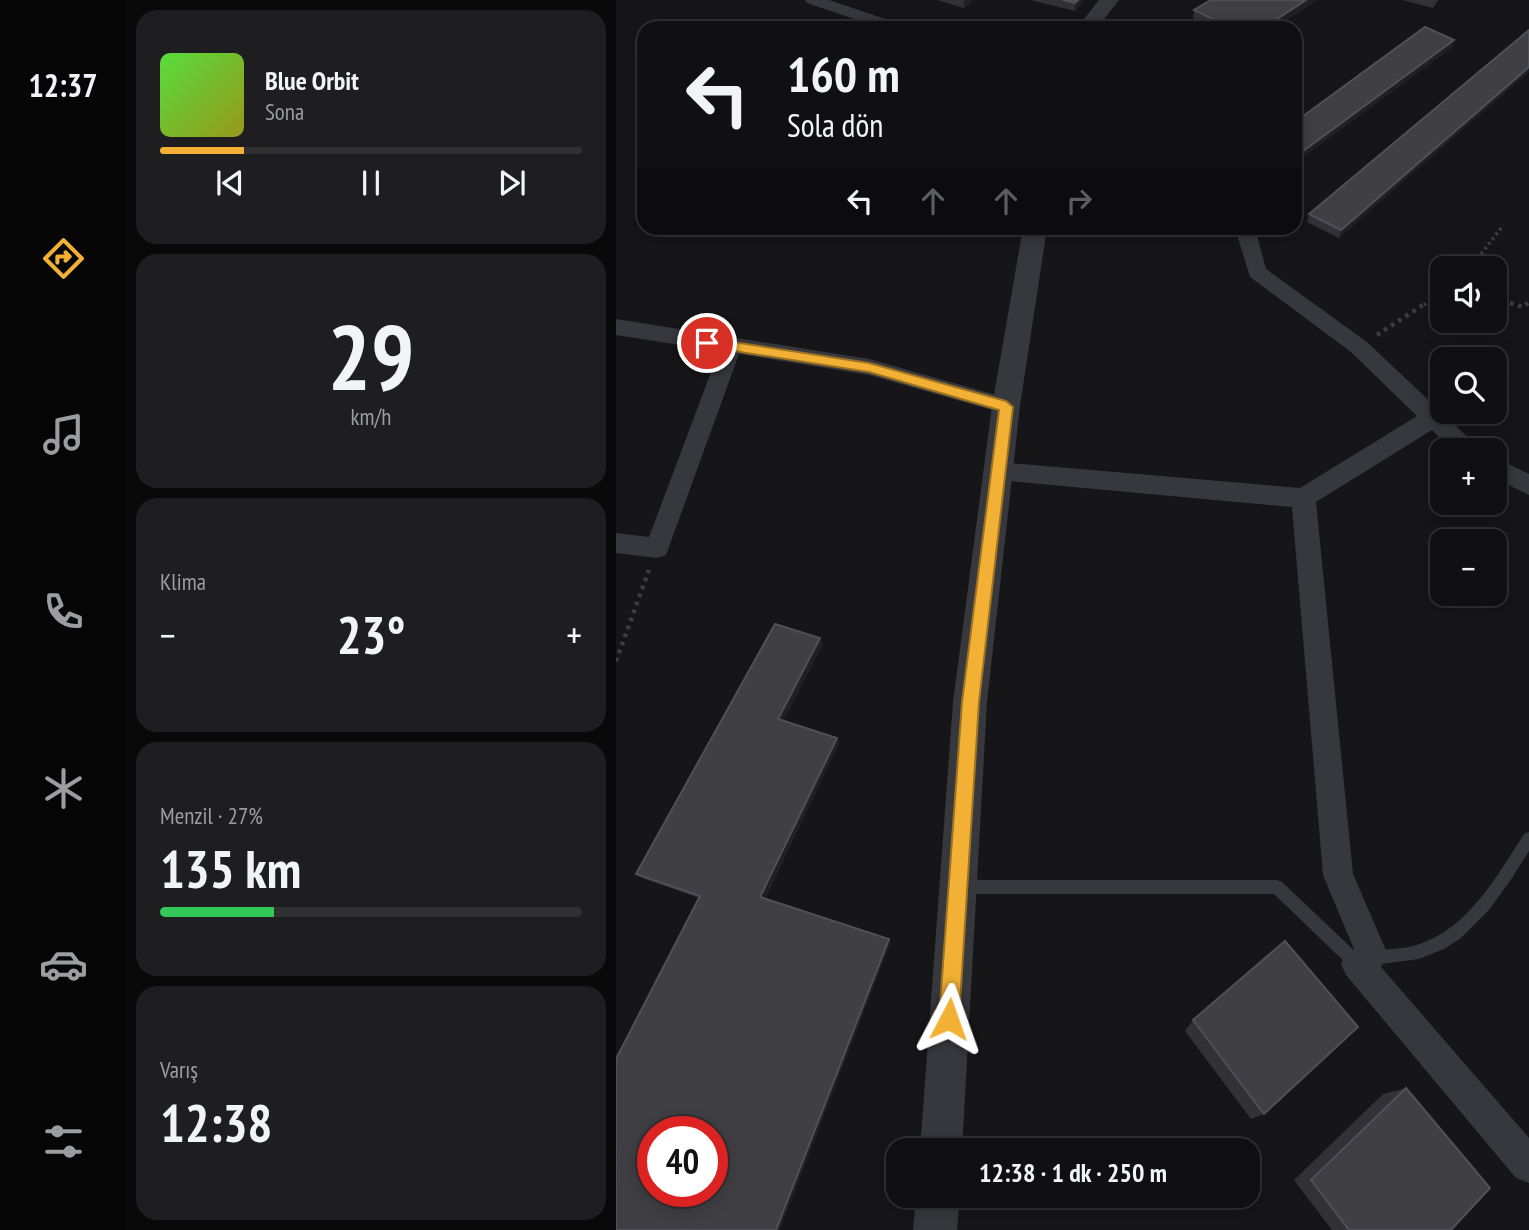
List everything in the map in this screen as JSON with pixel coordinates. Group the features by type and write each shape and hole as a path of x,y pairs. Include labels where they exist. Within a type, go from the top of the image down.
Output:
{"street":[{"path":"813,0 876,21"},
{"path":"1092,21 1109,0"},
{"path":"942,1138 970,702 1006,407 1034,235"},
{"path":"1247,235 1257,272 1359,347 1430,415"},
{"path":"616,327 869,368 1006,407"},
{"path":"616,543 657,548 731,347"},
{"path":"999,471 1303,498 1430,420"},
{"path":"1439,424 1454,438"},
{"path":"1507,473 1529,486"},
{"path":"1303,498 1338,875 1364,960 1529,1165"},
{"path":"936,1230 937,1208"}],"lane":[{"path":"958,887 1276,887 1364,960 1416,953 1456,935 1488,900 1529,839"}],"path":[{"path":"1479,256 1502,227"},
{"path":"1359,347 1430,301"},
{"path":"1507,302 1529,309"},
{"path":"1523,307 1529,302"},
{"path":"616,661 657,548"}],"building":[{"path":"1211,0 1306,0 1274,21 1217,21 1194,10"},
{"path":"1425,27 1454,40 1302,152 1302,117"},
{"path":"1529,30 1529,67 1341,230 1309,214"},
{"path":"775,624 820,638 778,719 837,738 760,897 889,939 776,1230 616,1230 616,1059 700,896 636,874"},
{"path":"1285,941 1358,1027 1264,1114 1193,1020"},
{"path":"1406,1088 1490,1188 1451,1230 1349,1230 1311,1180"}],"route":[{"path":"707,343 869,368 1006,407 970,702 949,1019"}]}
